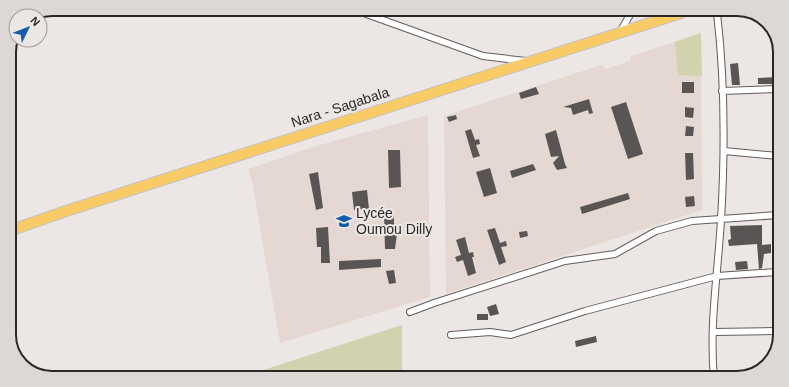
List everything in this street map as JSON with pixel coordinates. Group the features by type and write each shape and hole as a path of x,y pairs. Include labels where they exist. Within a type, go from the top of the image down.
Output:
{"main road":[{"name":"Nara - Sagabala","path":"16,229 66,211 527,61 671,16"}],"street":[{"path":"372,16 483,56 527,61"},
{"path":"620,32 629,16"},
{"path":"713,371 711,350 721,218 724,151 717,16"},
{"path":"722,91 773,89"},
{"path":"724,151 773,156"},
{"path":"410,312 565,261 615,254 656,231 692,221 773,215"},
{"path":"451,335 490,332 511,335 585,311 717,276 773,272"},
{"path":"713,332 773,331"}],"shaded area":[{"path":"701,33 702,210 446,294 444,116 601,65 606,69 630,61 631,56"},
{"name":"Lycée Oumou Dilly","path":"428,115 430,297 280,343 252,182 248,169 316,146"}],"green space":[{"path":"701,33 702,76 678,75 675,42"},
{"path":"402,325 402,371 260,371"}],"building":[{"path":"738,63 740,85 732,85 730,64"},
{"path":"773,77 773,84 758,84 758,78"},
{"path":"682,82 694,82 694,93 682,93"},
{"path":"536,87 539,94 521,99 519,93"},
{"path":"589,99 593,113 589,114 588,110 573,115 571,108 563,107"},
{"path":"626,102 643,154 628,159 611,107"},
{"path":"685,107 694,108 693,118 685,117"},
{"path":"456,115 457,119 449,122 447,117"},
{"path":"686,126 694,127 693,136 685,136"},
{"path":"471,129 475,140 479,139 480,144 476,145 480,156 473,158 465,131"},
{"path":"556,130 567,168 557,170 553,163 559,156 551,157 545,134"},
{"path":"388,150 400,150 401,187 389,188"},
{"path":"685,153 693,153 694,179 686,180"},
{"path":"533,164 536,170 512,178 510,171"},
{"path":"490,168 497,193 484,197 476,172"},
{"path":"318,172 323,208 316,210 309,174"},
{"path":"367,190 369,209 354,210 352,192"},
{"path":"628,193 630,199 582,214 580,207"},
{"path":"694,196 695,206 686,207 685,197"},
{"path":"394,212 394,234 397,234 395,249 385,249 384,213"},
{"path":"762,225 762,245 771,244 771,253 764,254 762,268 759,269 757,244 729,246 728,240 731,239 730,226"},
{"path":"328,227 330,263 321,263 321,247 317,247 316,228"},
{"path":"495,228 500,243 506,241 507,246 501,247 506,262 499,265 487,230"},
{"path":"527,231 528,236 520,238 519,232"},
{"path":"465,237 469,253 473,252 474,257 472,257 476,273 468,276 463,260 457,262 455,257 461,255 456,240"},
{"path":"381,259 381,267 339,270 339,261"},
{"path":"747,261 748,269 736,270 735,262"},
{"path":"394,270 396,283 389,284 386,271"},
{"path":"496,304 499,314 490,316 487,307"},
{"path":"477,314 488,314 488,320 477,320"},
{"path":"596,336 597,342 576,347 575,341"}],"place":[{"name":"Lycée Oumou Dilly","path":"344,221"}]}
